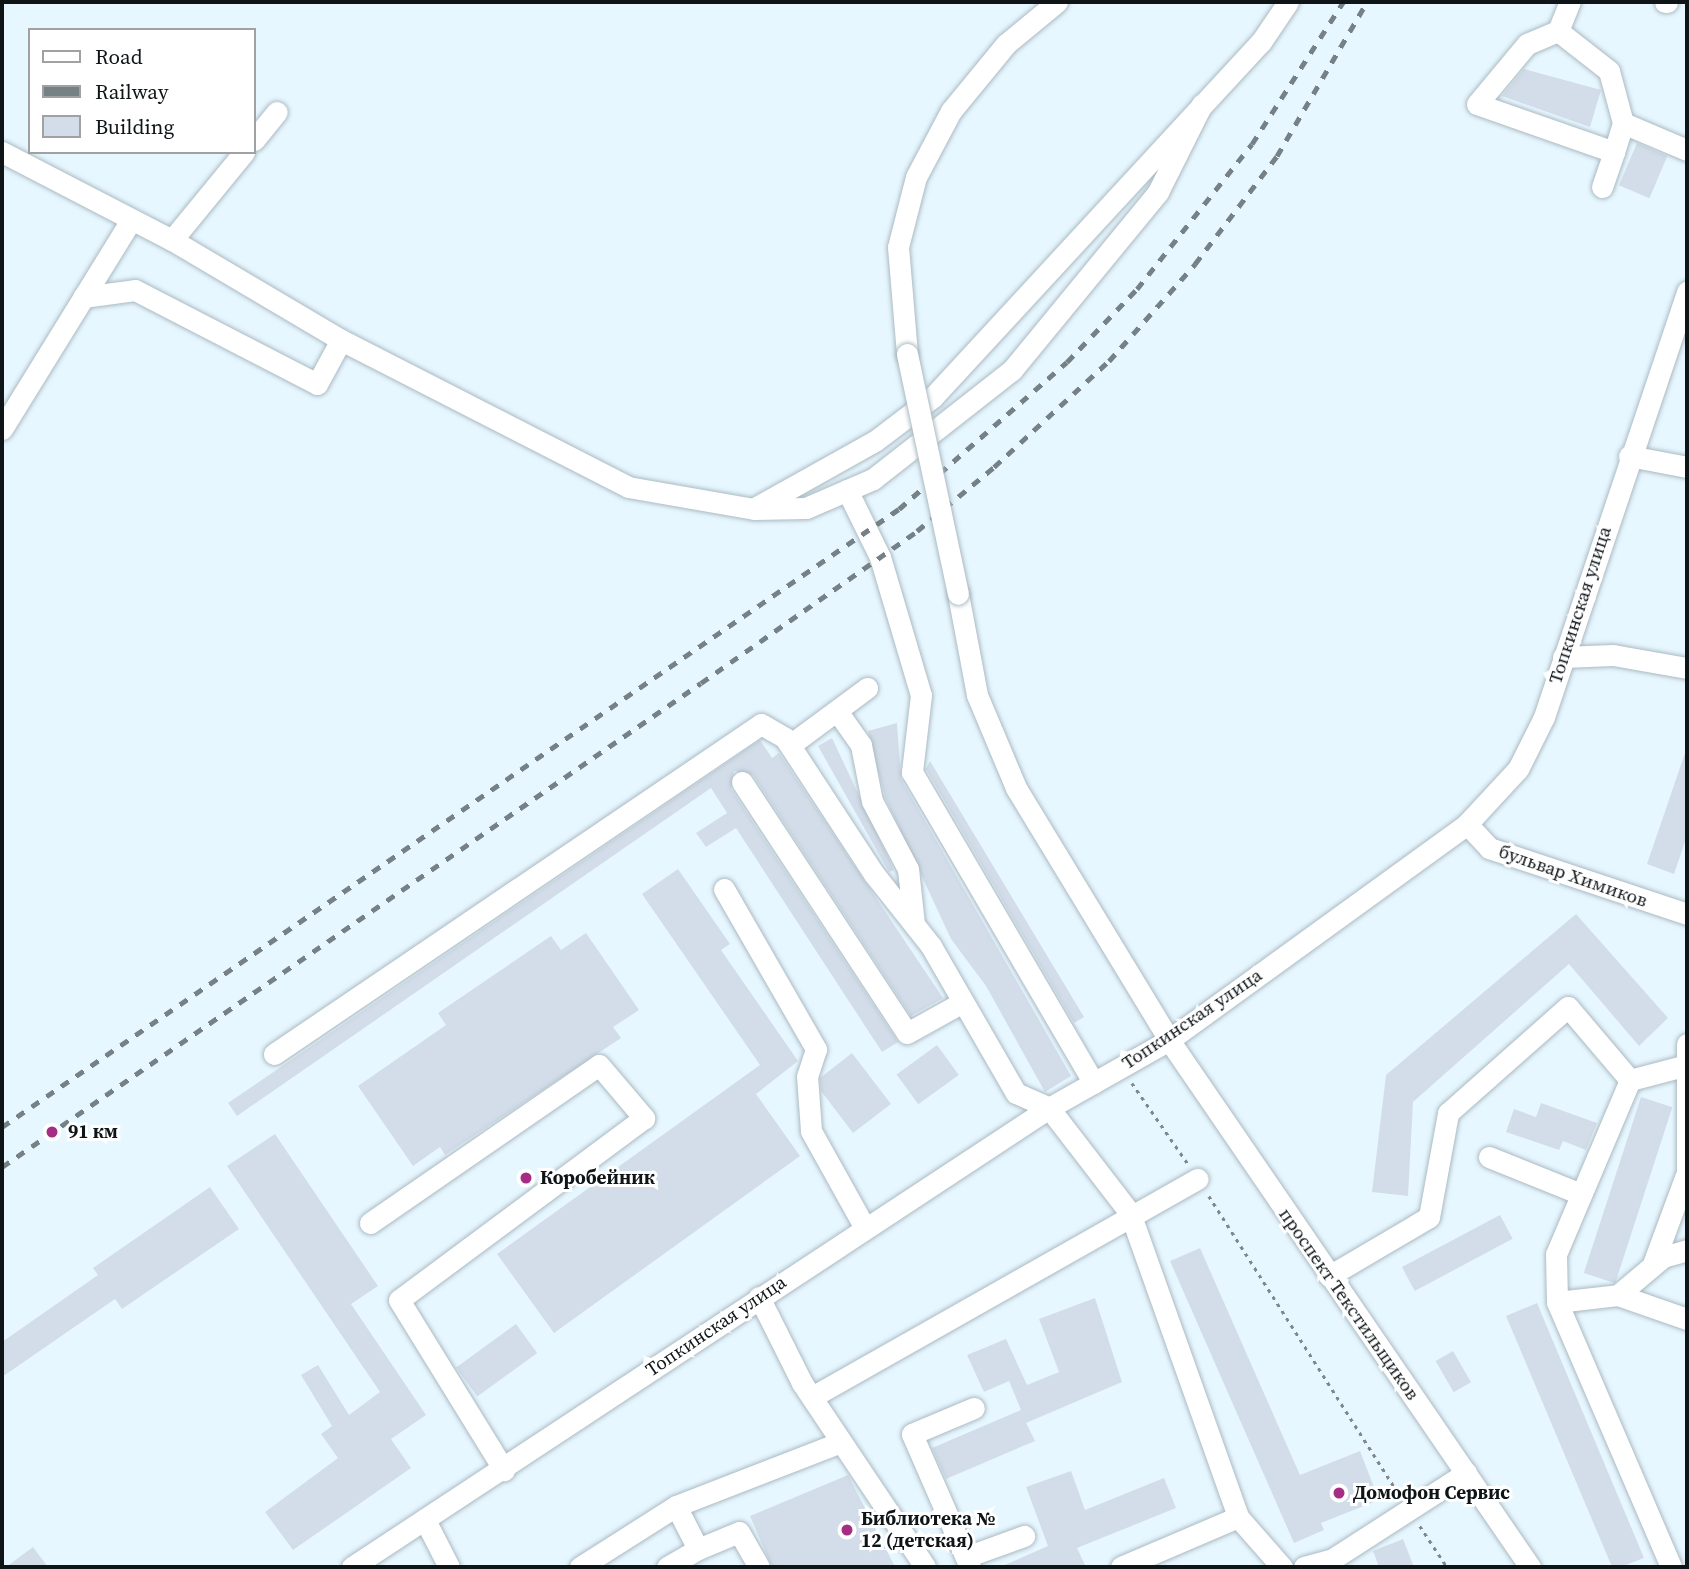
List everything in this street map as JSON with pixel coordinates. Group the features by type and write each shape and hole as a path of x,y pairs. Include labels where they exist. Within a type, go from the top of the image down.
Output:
{"street":[{"name":"проспект Текстильщиков","path":"1056,2 1006,44 951,111 916,177 898,247 907,354 958,594 976,695 1016,788 1169,1040 1530,1567"},
{"path":"754,509 875,441 933,397 1261,41 1288,2"},
{"path":"1570,2 1558,32 1527,44 1478,104 1614,152"},
{"path":"1558,32 1609,71 1623,123 1602,187"},
{"path":"2,152 173,240 341,340 628,486 754,509 806,508 847,490 925,443 1012,370 1158,192 1202,104"},
{"path":"256,138 277,112"},
{"path":"1623,123 1687,150"},
{"path":"173,240 242,154"},
{"path":"2,429 131,220"},
{"path":"83,298 135,290 317,384 341,340"},
{"name":"Топкинская улица","path":"352,1567 504,1470 759,1297 1049,1108 1169,1040 1467,824 1518,769 1544,718 1629,456 1687,291"},
{"path":"1629,456 1687,467"},
{"path":"847,490 880,557 918,682 912,772 1094,1083"},
{"path":"1563,657 1613,655 1687,668"},
{"path":"790,746 867,688"},
{"path":"837,711 861,745 872,800 908,869 914,924"},
{"path":"274,1054 761,723 790,746 914,924 964,1002 1016,1093 1049,1108 1130,1213 1238,1517 1282,1567"},
{"path":"742,782 907,1033 964,1002"},
{"name":"бульвар Химиков","path":"1467,824 1489,848 1687,914"},
{"path":"724,889 816,1049 807,1076 811,1131 865,1228"},
{"path":"1329,1276 1429,1217 1447,1113 1568,1007 1630,1080"},
{"path":"1653,1264 1687,1172 1687,1044"},
{"path":"370,1223 599,1065 643,1118 399,1300 504,1470"},
{"path":"1630,1080 1687,1065"},
{"path":"1630,1080 1556,1254 1557,1302 1671,1567"},
{"path":"1489,1157 1581,1194"},
{"path":"812,1397 1130,1213 1198,1178"},
{"path":"1618,1295 1653,1264 1687,1250"},
{"path":"1557,1302 1618,1295 1687,1319"},
{"path":"759,1297 812,1397 925,1567"},
{"path":"974,1408 912,1434 968,1562 1024,1536"},
{"path":"580,1567 676,1506 841,1442"},
{"path":"1304,1567 1333,1564 1408,1508 1466,1473"},
{"path":"676,1506 698,1549"},
{"path":"1121,1567 1238,1517"},
{"path":"425,1520 449,1567"},
{"path":"667,1567 698,1549 739,1532 759,1567"}],"path":[{"path":"1121,1068 1198,1178 1447,1567"}],"building":[{"path":"1524,69 1601,90 1590,127 1502,96"},
{"path":"1637,143 1667,156 1649,198 1619,185"},
{"path":"897,723 901,779 1071,1076 1045,1092 986,986 951,939 885,797 868,731"},
{"path":"832,738 894,870 889,872 818,746"},
{"path":"760,740 772,758 779,753 943,998 911,1016 753,775 734,771 731,789 898,1042 882,1052 736,828 706,847 696,833 727,813 711,788 237,1116 228,1103"},
{"path":"1685,753 1687,836 1674,874 1647,864"},
{"path":"930,761 1084,1017 1074,1023 926,769"},
{"path":"678,869 730,944 721,950 798,1061 756,1094 800,1156 554,1333 497,1254 760,1065 642,894"},
{"path":"1576,914 1668,1018 1639,1046 1569,964 1413,1102 1408,1196 1372,1192 1386,1075"},
{"path":"586,933 639,1010 613,1027 621,1038 445,1155 440,1147 413,1166 358,1086 446,1025 438,1013 551,936 561,950"},
{"path":"937,1045 959,1075 918,1104 897,1074"},
{"path":"852,1053 891,1104 853,1133 821,1091 820,1078"},
{"path":"1641,1097 1672,1107 1615,1283 1584,1273"},
{"path":"1541,1103 1597,1123 1586,1150 1563,1141 1559,1150 1506,1132 1514,1109 1536,1117"},
{"path":"275,1134 378,1286 351,1304 426,1415 391,1439 411,1468 293,1550 265,1512 338,1458 321,1434 332,1426 301,1375 318,1365 349,1415 380,1392 227,1166"},
{"path":"210,1187 239,1229 122,1309 115,1299 2,1377 2,1342 98,1275 93,1268"},
{"path":"1500,1215 1513,1239 1415,1291 1402,1267"},
{"path":"1200,1248 1300,1475 1360,1451 1379,1500 1321,1523 1324,1530 1294,1543 1170,1261"},
{"path":"1095,1298 1122,1382 1026,1423 1035,1441 946,1479 932,1448 1021,1410 1009,1381 984,1392 967,1355 1006,1339 1027,1385 1059,1372 1039,1319"},
{"path":"1537,1303 1644,1558 1621,1567 1612,1567 1506,1316"},
{"path":"516,1324 537,1353 477,1397 456,1367"},
{"path":"1453,1351 1471,1382 1454,1392 1436,1361"},
{"path":"1071,1471 1085,1510 1164,1478 1176,1508 1077,1548 1086,1567 1000,1567 1048,1546 1026,1487"},
{"path":"848,1475 895,1567 772,1567 750,1516"},
{"path":"1403,1539 1414,1567 1379,1567 1373,1551"},
{"path":"33,1547 48,1567 6,1567"}],"railway":[{"path":"2,1127 899,509 1067,362 1137,289 1252,144 1343,2"},
{"path":"2,1167 917,531 994,467 1109,361 1195,264 1277,156 1367,2"}],"place":[{"name":"91 км","path":"52,1132"},
{"name":"Коробейник","path":"526,1178"},
{"name":"Домофон Сервис","path":"1339,1493"},
{"name":"Библиотека № 12 (детская)","path":"847,1530"}]}
